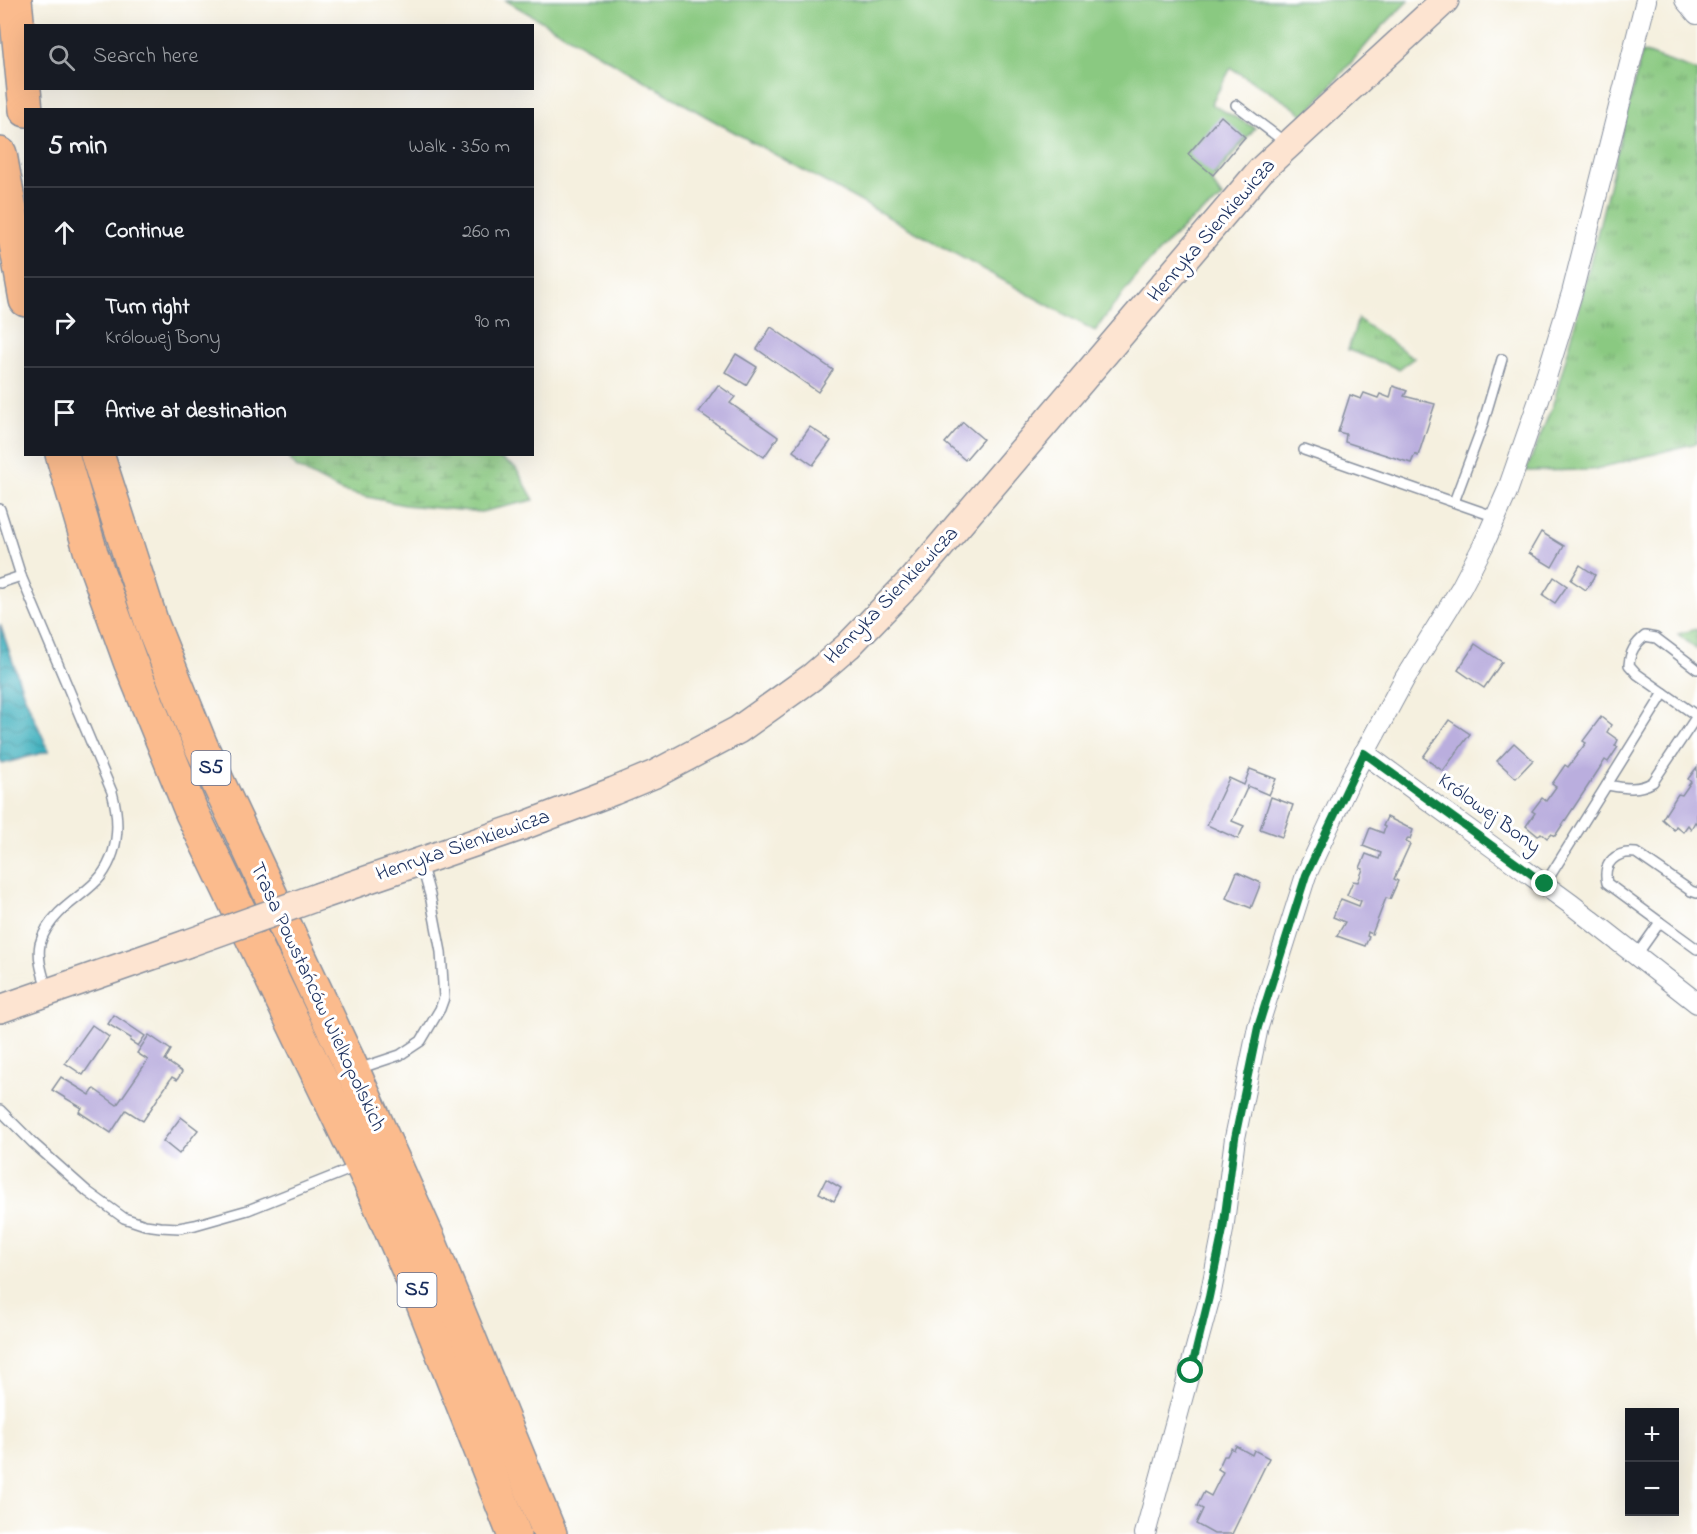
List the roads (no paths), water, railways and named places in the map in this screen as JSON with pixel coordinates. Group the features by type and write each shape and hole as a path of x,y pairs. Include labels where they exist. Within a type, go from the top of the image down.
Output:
{"highway":[{"path":"15,0 26,108"},
{"path":"0,154 24,289"},
{"name":"Trasa Powstańców Wielkopolskich","path":"63,456 99,575 130,661 192,813 362,1165 422,1301 514,1534"},
{"name":"Trasa Powstańców Wielkopolskich","path":"98,456 152,624 201,746 353,1071 428,1238 550,1534"}],"street":[{"name":"Henryka Sienkiewicza","path":"0,1009 543,818 655,774 738,729 812,676 848,646 911,581 1260,171 1445,0"},
{"path":"1145,1534 1209,1297 1223,1230 1235,1138 1258,1027 1306,875 1364,753 1405,678 1461,588 1496,517 1527,438 1570,301 1646,0"},
{"path":"1685,0 1697,14"},
{"name":"Królowej Bony","path":"1364,753 1545,884 1697,1003"}],"lane":[{"path":"1236,105 1288,145"},
{"path":"1454,502 1482,427 1502,359"},
{"path":"1304,450 1496,517"},
{"path":"0,508 21,576 112,792 118,820 113,854 100,876 52,920 40,942 41,966 48,992"},
{"path":"0,583 21,576"},
{"path":"1607,785 1628,788 1644,787 1653,782 1697,716 1637,674 1629,665 1630,655 1637,642 1645,636 1656,638 1697,669"},
{"path":"1545,884 1664,693"},
{"path":"1697,893 1636,853 1626,852 1616,856 1609,864 1605,874 1606,883 1697,949"},
{"path":"353,1071 400,1055 421,1041 444,998 441,952 421,861"},
{"path":"1636,956 1660,922"},
{"path":"0,1110 88,1192 124,1218 145,1225 179,1228 195,1225 248,1210 362,1165"}],"water":[{"path":"0,624 23,692 49,751 2,764 0,759"}]}
